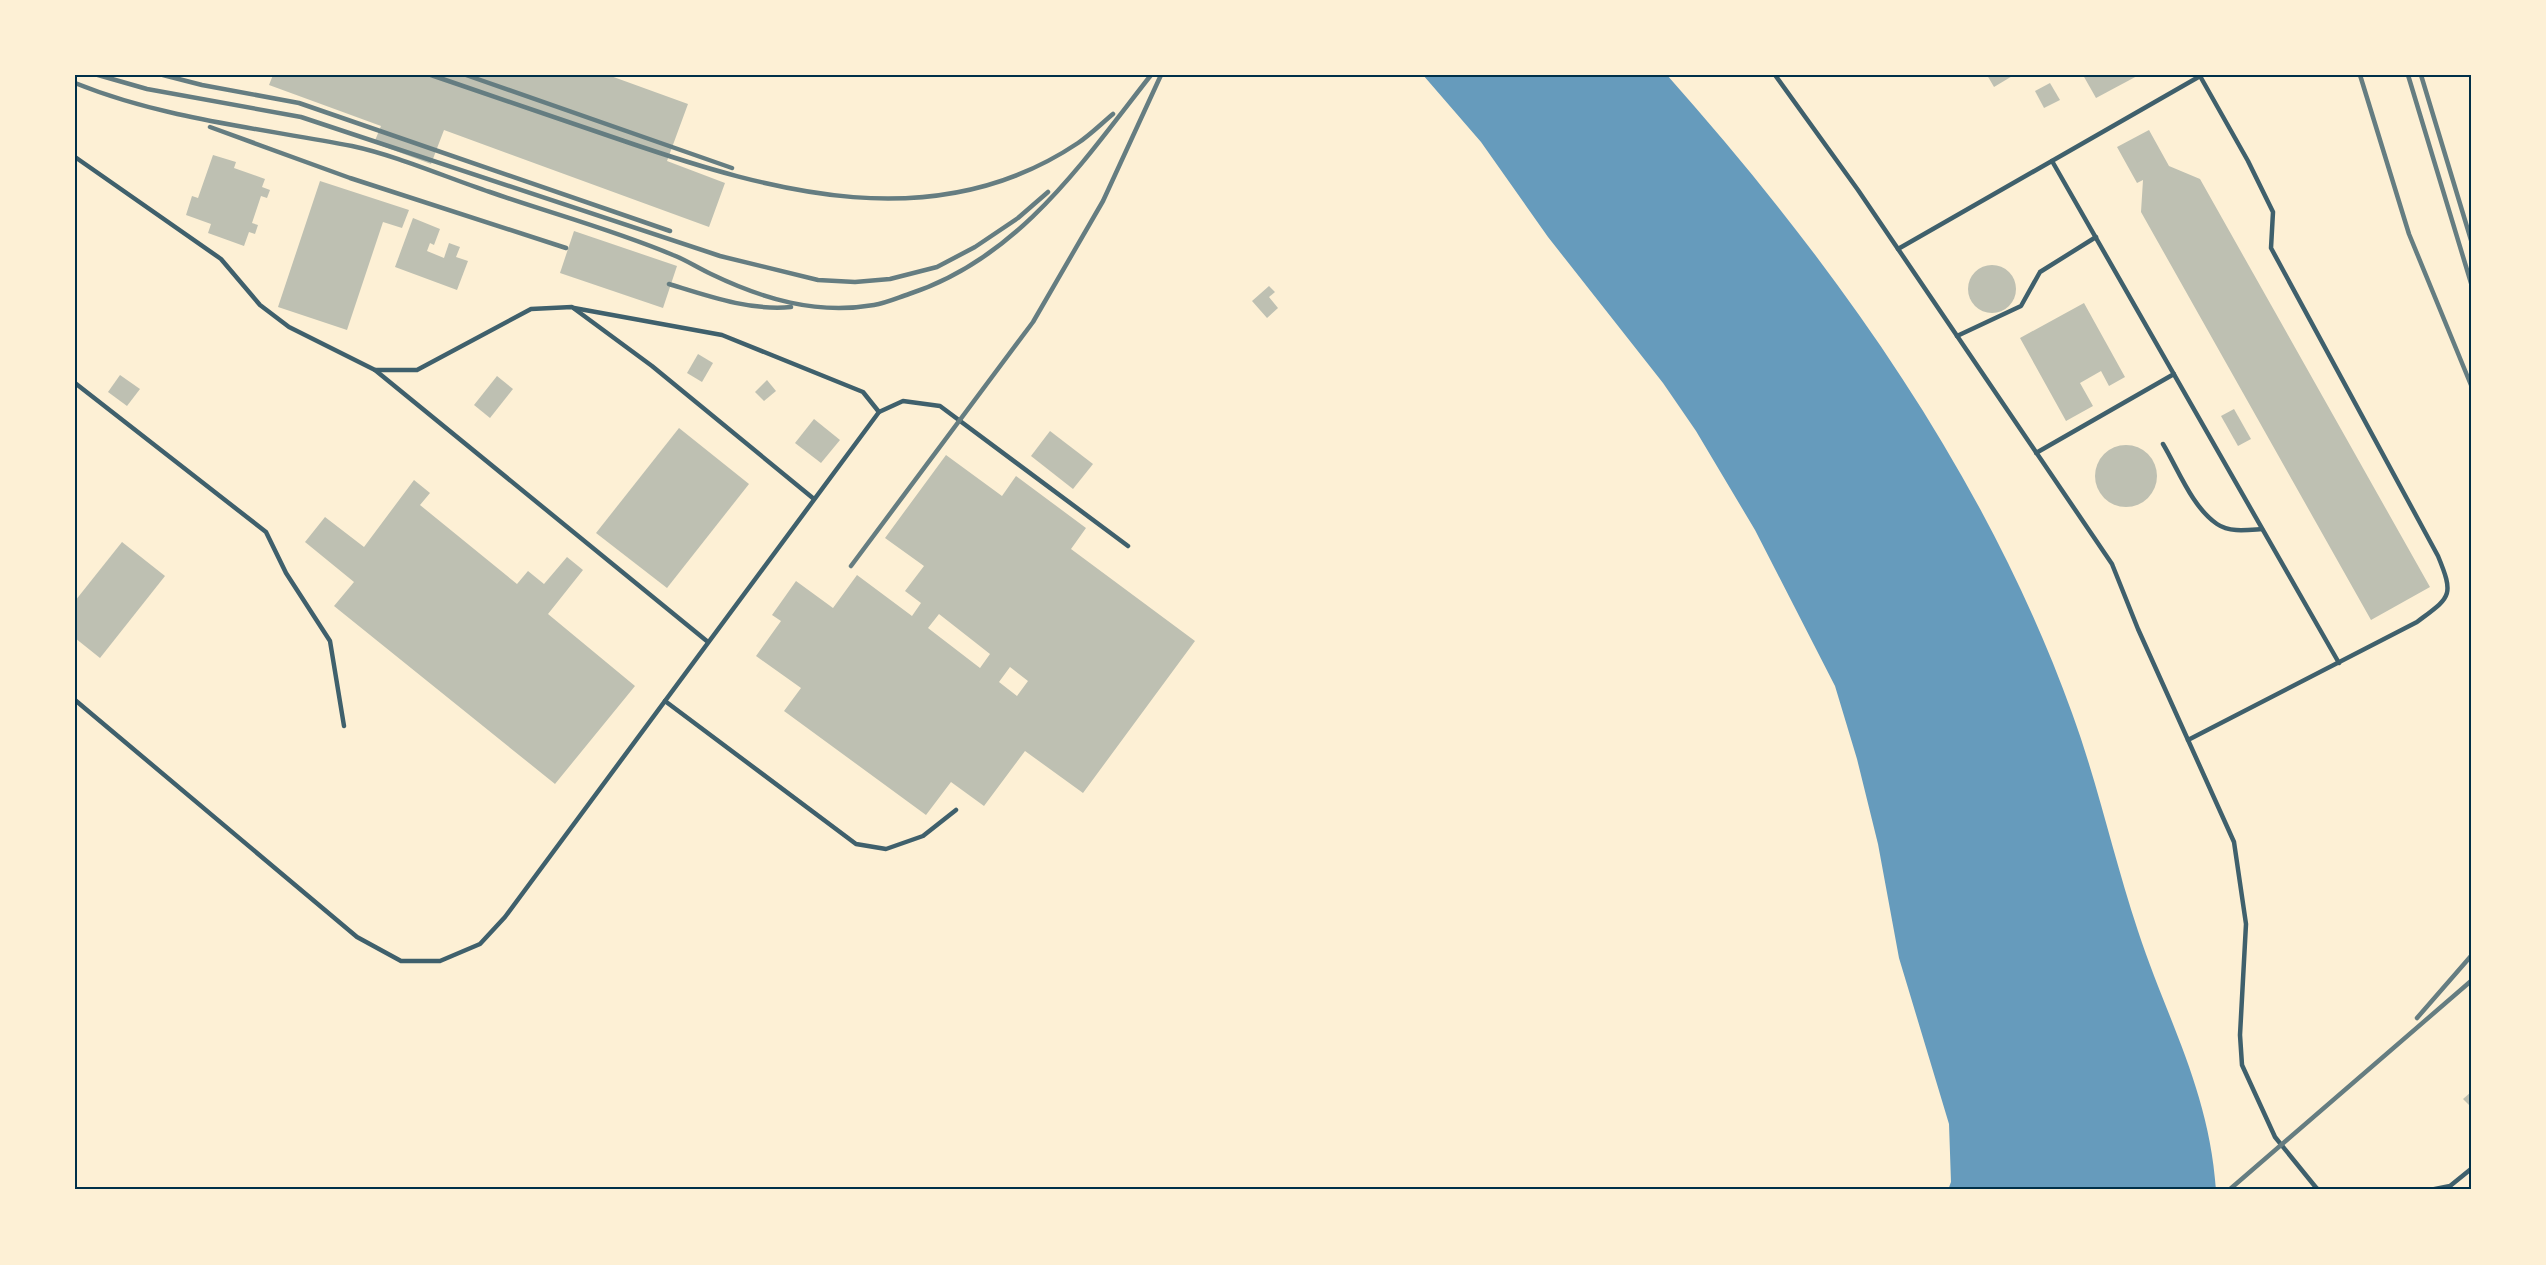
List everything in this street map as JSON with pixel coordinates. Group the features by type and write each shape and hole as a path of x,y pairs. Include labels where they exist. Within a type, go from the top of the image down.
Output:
{"lane":[{"path":"1775,75 1898,249 2112,564 2234,842 2246,924 2240,1024 2242,1065 2275,1137 2317,1189 2328,1190"},
{"path":"1898,249 2201,76 2248,160 2273,212 2271,248 2438,556 2449,583 2445,601 2417,622 2188,740"},
{"path":"75,157 221,259 260,305 289,327 375,370 708,642"},
{"path":"2052,161 2339,663"},
{"path":"1957,336 2021,306 2040,272 2096,237"},
{"path":"375,370 417,370 531,309 572,307 722,335 863,392 879,412"},
{"path":"572,307 652,366 814,500"},
{"path":"2036,453 2174,374"},
{"path":"75,383 266,531 286,573 330,640 344,726"},
{"path":"75,700 357,937 401,961 440,961 480,944 505,916 879,412 903,401 940,406 1128,546"},
{"path":"2163,444 2198,503 2218,525 2236,531 2262,530"},
{"path":"665,701 856,844 886,849 923,836 956,810"},
{"path":"2430,1190 2450,1186 2471,1170"}],"water":[{"path":"1423,75 1667,75 1789,220 1846,296 1900,375 1950,456 1996,539 2037,625 2072,713 2138,931 2196,1088 2212,1154 2216,1190 1948,1190 1951,1182 1949,1124 1899,958 1878,844 1857,759 1835,686 1755,530 1696,431 1663,383 1548,237 1481,142"}],"building":[{"path":"273,75 608,75 688,104 667,161 725,183 709,227 444,130 431,164 374,143 381,126 269,85"},
{"path":"1987,75 2014,75 1994,87"},
{"path":"2083,75 2139,75 2096,98"},
{"path":"2050,83 2060,100 2044,108 2035,91"},
{"path":"2149,130 2169,166 2200,179 2430,587 2371,620 2141,212 2143,180 2137,183 2117,147"},
{"path":"213,155 236,162 234,168 265,179 262,187 270,190 267,198 261,196 252,223 258,225 255,234 249,232 244,246 208,233 211,224 186,215 192,196 198,198"},
{"path":"320,181 409,210 402,228 383,222 347,330 278,307"},
{"path":"413,218 440,229 434,245 430,243 427,251 444,258 449,243 460,247 456,257 468,261 457,290 395,267"},
{"path":"574,231 677,266 663,308 560,273"},
{"path":"1987,265 1997,265 2009,272 2016,284 2016,294 2009,306 1997,313 1987,313 1972,302 1968,294 1968,284 1979,269"},
{"path":"1269,286 1275,292 1269,297 1278,308 1267,318 1252,301"},
{"path":"2084,303 2125,377 2109,386 2101,371 2080,383 2093,406 2066,421 2020,338"},
{"path":"698,354 713,363 702,382 687,373"},
{"path":"120,375 140,389 127,406 108,392"},
{"path":"497,376 513,389 490,418 474,405"},
{"path":"767,380 776,391 764,401 755,392"},
{"path":"2234,409 2251,439 2238,446 2221,416"},
{"path":"814,419 840,440 821,463 795,443"},
{"path":"679,428 749,484 667,588 596,533"},
{"path":"1050,431 1093,464 1073,489 1031,456"},
{"path":"2120,445 2132,445 2148,454 2155,464 2157,476 2155,488 2148,498 2132,507 2120,507 2109,502 2100,493 2095,482 2095,470 2100,459 2109,450"},
{"path":"946,455 1002,496 1016,476 1086,528 1071,549 1195,641 1083,793 1025,751 984,806 951,782 926,815 784,711 801,688 756,656 781,621 772,615 796,581 833,608 857,575 912,616 921,603 905,591 924,566 885,538","holes":["939,614 990,654 980,668 928,628","1010,667 1028,681 1017,696 999,682"]},
{"path":"414,480 430,493 420,505 517,584 528,571 544,584 567,557 583,570 548,614 635,686 555,784 334,606 354,582 305,542 325,517 364,547"},
{"path":"122,542 165,576 100,658 75,638 75,601"},
{"path":"2471,1092 2471,1107 2463,1099"}],"railway":[{"path":"98,75 147,89 301,117 720,256 818,280 855,282 890,279 937,267 975,247 1018,218 1048,192"},
{"path":"163,75 202,85 299,103 670,231"},
{"path":"431,75 680,160 795,189 853,197 911,198 968,190 1024,173 1078,143 1113,114"},
{"path":"466,75 732,168"},
{"path":"75,83 143,106 177,114 352,146 387,155 651,246 750,291 790,303 852,308 887,302 909,294 948,278 984,257 1016,232 1045,204 1100,141 1151,75"},
{"path":"851,566 1033,322 1103,201 1161,75"},
{"path":"2360,75 2409,234 2471,385"},
{"path":"2408,75 2471,283"},
{"path":"2421,75 2471,240"},
{"path":"210,127 350,178 566,248"},
{"path":"669,284 745,305 791,307"},
{"path":"2417,1018 2471,956"},
{"path":"2229,1190 2471,981"}]}
